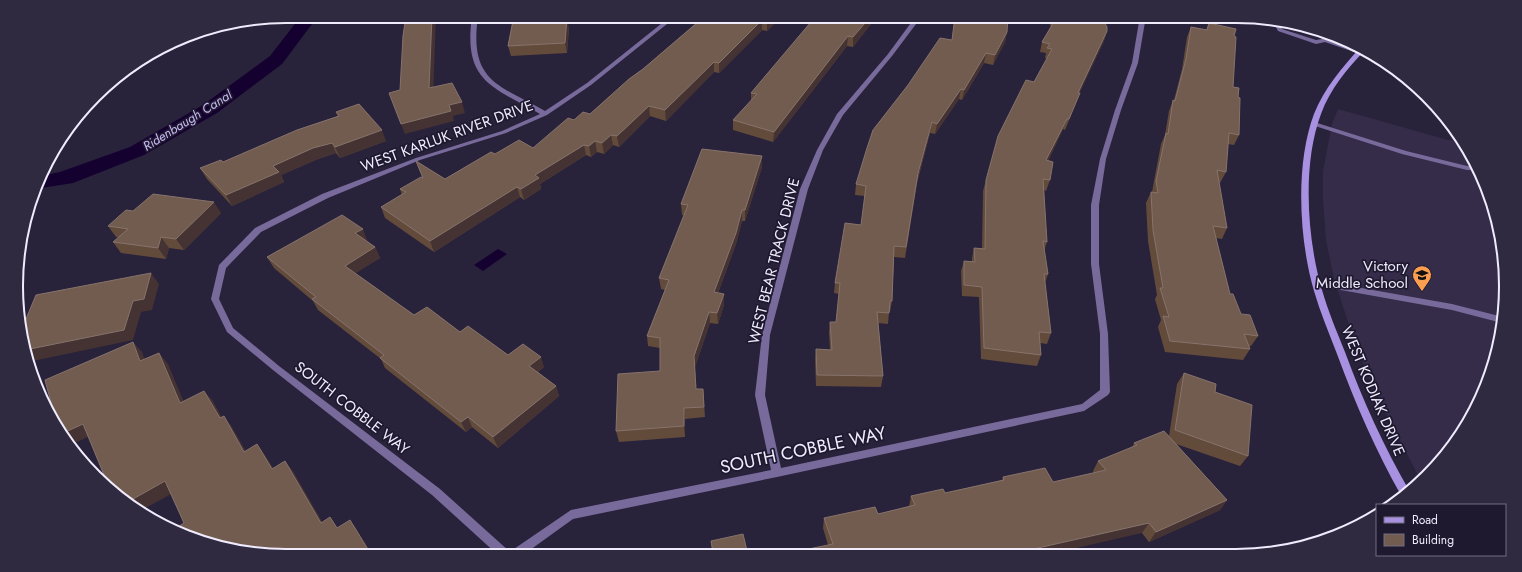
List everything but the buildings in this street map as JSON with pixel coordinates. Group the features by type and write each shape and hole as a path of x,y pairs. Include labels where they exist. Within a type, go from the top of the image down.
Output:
{"street":[{"path":"474,23 476,63 484,77 496,86 545,114"},
{"name":"WEST KARLUK RIVER DRIVE","path":"222,268 258,230 325,196 418,159 504,132 545,114 589,84 665,23"},
{"name":"WEST BEAR TRACK DRIVE","path":"777,473 760,395 766,335 804,189 820,150 840,114 890,55 914,23"},
{"name":"SOUTH COBBLE WAY","path":"524,549 570,515 777,473 1084,407 1105,392 1104,334 1095,264 1095,205 1102,159 1135,63 1142,23"},
{"path":"1278,26 1280,30 1316,42 1325,40 1339,44"},
{"name":"WEST KODIAK DRIVE","path":"1358,53 1338,77 1323,103 1314,124 1304,182 1307,233 1316,283 1350,379 1391,469 1403,489"},
{"path":"1314,124 1404,153 1471,168"},
{"name":"SOUTH COBBLE WAY","path":"222,268 215,299 230,330 276,368 436,492 497,549"},
{"path":"1316,283 1452,307 1497,318"}],"shaded area":[{"name":"Victory Middle School","path":"1338,109 1448,140 1455,141 1479,185 1490,218 1497,252 1499,286 1497,320 1490,354 1479,387 1464,418 1445,446 1418,476 1374,390 1353,337 1334,279 1326,240 1323,201 1323,171 1332,124"},
{"path":"498,249 507,254 483,271 474,265"}],"waterway":[{"name":"Ridenbaugh Canal","path":"44,182 65,178 137,151 210,109 276,60 305,23"}],"place":[{"name":"Victory Middle School","path":"1422,292"}]}
